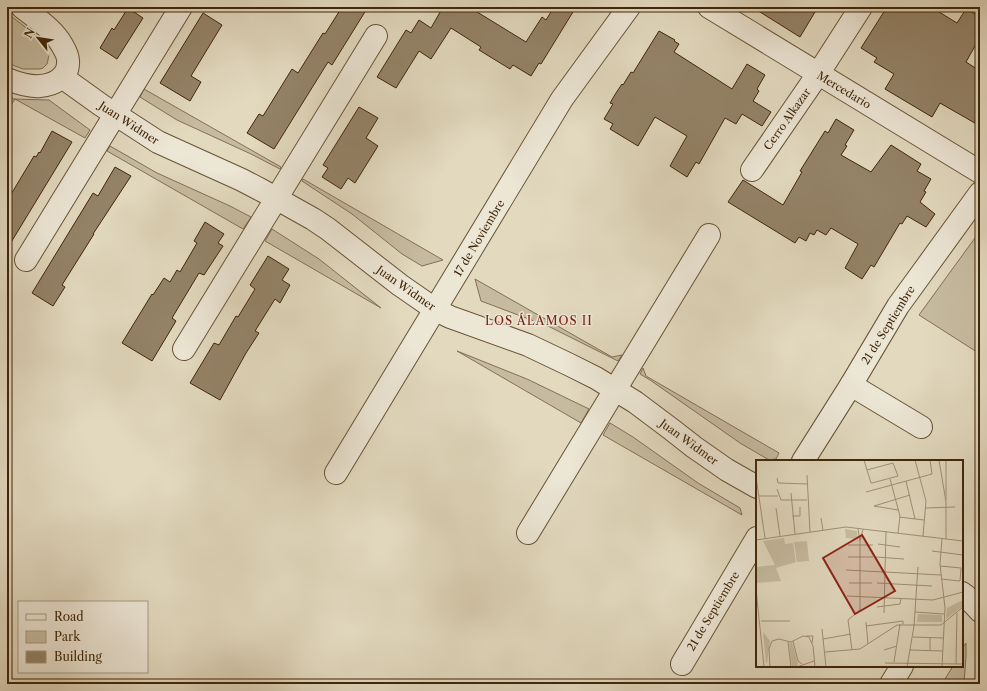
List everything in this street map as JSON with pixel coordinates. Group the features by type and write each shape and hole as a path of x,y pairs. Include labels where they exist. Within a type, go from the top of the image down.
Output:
{"street":[{"path":"7,79 24,84 38,86 48,85 58,81 65,70 66,54 62,45 50,30 22,7"},
{"path":"26,260 181,7"},
{"name":"17 de Noviembre","path":"336,473 436,310 562,99 629,7"},
{"name":"Mercedario","path":"709,7 980,172"},
{"name":"Cerro Alkazar","path":"752,170 818,74 861,7"},
{"path":"184,349 376,36"},
{"name":"Juan Widmer","path":"65,70 115,114 158,142 242,180 298,210 328,229 400,285 436,310 450,317 528,345 596,378 648,412 722,466 756,486"},
{"name":"21 de Septiembre","path":"804,460 851,385 898,306 980,193"},
{"path":"528,533 709,235"},
{"path":"851,385 921,427"},
{"name":"21 de Septiembre","path":"682,664 756,540"},
{"path":"963,594 980,610"},
{"path":"891,684 901,667"}],"green space":[{"path":"7,13 41,40 49,54 47,64 43,68 23,69 7,63"},
{"path":"144,89 281,167 280,169 177,120 140,97"},
{"path":"7,95 15,99 7,111"},
{"path":"15,99 49,100 90,130 85,138"},
{"path":"110,146 157,173 251,217 243,229 107,151"},
{"path":"303,179 443,260 422,266 402,254 352,214 302,181"},
{"path":"272,229 319,259 381,308 265,241"},
{"path":"980,231 980,354 919,315"},
{"path":"475,279 612,357 622,355 618,361 550,327 481,301"},
{"path":"457,351 527,379 589,409 581,423"},
{"path":"643,368 646,376 779,453 776,459 769,460 740,443 640,374"},
{"path":"610,423 633,437 698,483 740,508 742,515 603,435"},
{"path":"966,643 964,684 942,684 952,667 963,667 963,648"}],"building":[{"path":"342,7 368,7 332,65 328,62 274,149 247,133 259,114 263,116 292,69 298,73 323,33 325,34"},
{"path":"443,7 469,7 526,42 542,17 546,20 554,7 576,7 541,64 539,63 531,76 513,65 510,69 479,50 481,47 451,28 431,59 419,51 396,88 377,77 406,30 411,33 419,20 431,28"},
{"path":"752,7 818,7 800,37"},
{"path":"887,7 931,7 957,23 966,9 980,17 980,37 966,62 980,71 980,126 940,103 932,117 885,89 894,74 874,62 877,58 861,48"},
{"path":"128,8 143,18 117,59 100,48 112,28 114,30"},
{"path":"203,13 222,25 191,76 201,82 190,101 160,83"},
{"path":"659,31 679,44 674,52 732,89 747,64 765,75 757,89 759,91 753,101 771,112 762,126 742,114 736,124 725,118 699,164 696,162 687,177 670,166 687,136 655,117 638,146 610,129 613,124 604,119 613,104 610,103 616,93 631,72 633,73"},
{"path":"359,107 378,118 366,138 378,146 355,183 348,178 341,189 322,177 328,168 323,165"},
{"path":"836,119 854,130 841,155 871,172 891,145 921,164 917,171 931,179 920,202 935,214 926,227 907,216 902,224 900,223 874,267 871,265 862,279 845,268 858,244 831,228 826,235 817,230 814,235 810,233 806,241 799,237 795,243 728,202 743,180 783,205 802,172 800,171 825,131 828,133"},
{"path":"52,131 72,142 7,249 7,201 34,156 36,157 39,152 40,153"},
{"path":"115,167 131,176 62,285 65,287 53,306 32,293 93,193 98,196"},
{"path":"205,222 224,234 218,243 223,246 204,275 199,273 172,318 176,321 152,361 122,343 152,294 153,295 164,278 170,282 177,270 180,272 197,243 194,241"},
{"path":"268,256 289,269 282,280 290,285 280,303 275,299 255,331 259,333 220,400 190,383 214,343 219,345 236,316 238,317 255,289 250,285"}],"district":[{"name":"LOS ÁLAMOS II","path":"539,321"}]}
